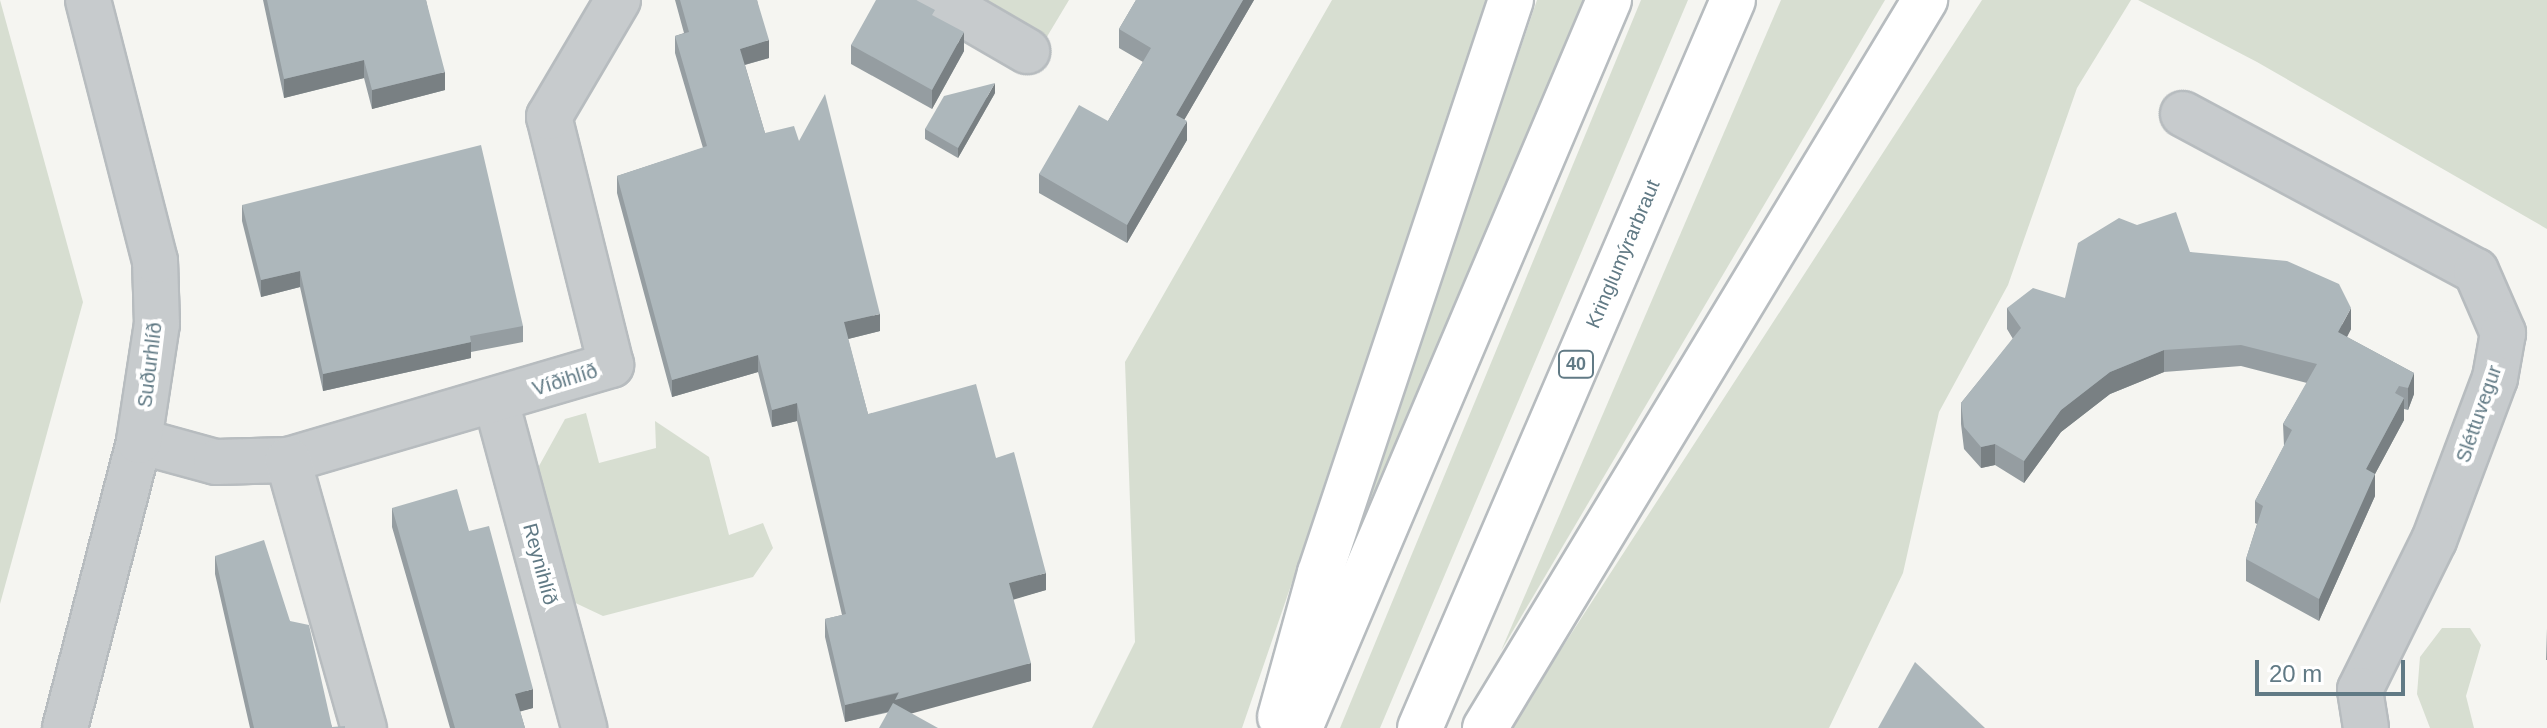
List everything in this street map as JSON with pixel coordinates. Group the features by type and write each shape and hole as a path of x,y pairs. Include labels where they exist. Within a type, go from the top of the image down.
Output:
{"main road":[{"path":"1277,728 1320,573 1511,0"},
{"path":"1300,728 1609,0"},
{"name":"Kringlumýrarbraut","path":"1420,728 1733,0"},
{"path":"1485,728 1925,0"}],"street":[{"name":"Suðurhlíð","path":"65,728 139,441 156,338 155,261 88,0"},
{"name":"Víðihlíð","path":"139,441 216,462 288,460 611,365 549,117 618,0"},
{"path":"939,0 1027,51"},
{"name":"Sléttuvegur","path":"2183,114 2476,271 2503,333 2495,378 2434,540 2360,690 2366,728"},
{"name":"Reynihlíð","path":"496,401 584,728"},
{"path":"288,460 364,728"}],"shaded area":[{"path":"0,0 83,302 0,604"},
{"path":"976,0 1069,0 1045,40"},
{"path":"1332,0 1492,0 1242,728 1092,728 1135,642 1125,362"},
{"path":"1537,0 1584,0 1351,551 1491,135"},
{"path":"1641,0 1688,0 1380,728 1340,728"},
{"path":"1781,0 1885,0 1501,651"},
{"path":"1982,0 2131,0 2077,88 2008,285 1939,412 1903,573 1829,728 1510,728"},
{"path":"2138,0 2547,0 2547,229 2257,62"},
{"path":"586,413 599,463 656,448 655,421 709,457 729,535 763,523 773,548 753,577 603,616 567,599 534,475 565,419"},
{"path":"2442,628 2470,628 2481,645 2466,696 2474,728 2430,728 2417,694 2420,657"}],"building":[{"path":"267,0 426,0 445,72 372,90 364,60 284,79"},
{"path":"680,0 757,0 769,40 740,49 765,133 794,126 799,141 825,94 880,314 844,322 868,414 976,384 996,458 1014,452 1046,573 1009,583 1031,663 895,700 899,692 845,705 825,619 846,614 797,403 772,410 758,355 672,380 617,176 707,146 675,36 689,32"},
{"path":"876,0 916,0 935,10 932,15 964,32 932,90 851,45"},
{"path":"1136,0 1243,0 1176,115 1187,121 1127,225 1039,174 1079,105 1108,121 1151,48 1119,29"},
{"path":"995,83 958,148 925,129 944,96"},
{"path":"481,145 523,326 470,336 471,342 323,374 300,271 261,280 242,205"},
{"path":"2176,212 2190,252 2287,261 2339,284 2351,308 2338,332 2414,373 2408,388 2399,386 2395,393 2404,398 2366,469 2375,474 2319,599 2246,559 2263,506 2255,501 2292,430 2283,424 2317,364 2241,345 2164,350 2110,372 2061,410 2024,461 1995,444 1981,447 1964,427 1961,403 2021,328 2007,308 2033,288 2065,298 2078,243 2119,218 2137,225"},
{"path":"457,489 469,531 489,526 533,689 515,694 525,728 455,728 392,508"},
{"path":"264,540 290,621 309,625 332,727 345,728 254,728 215,556"},
{"path":"1915,662 1985,728 1878,728"},
{"path":"893,703 938,728 879,728"}]}
